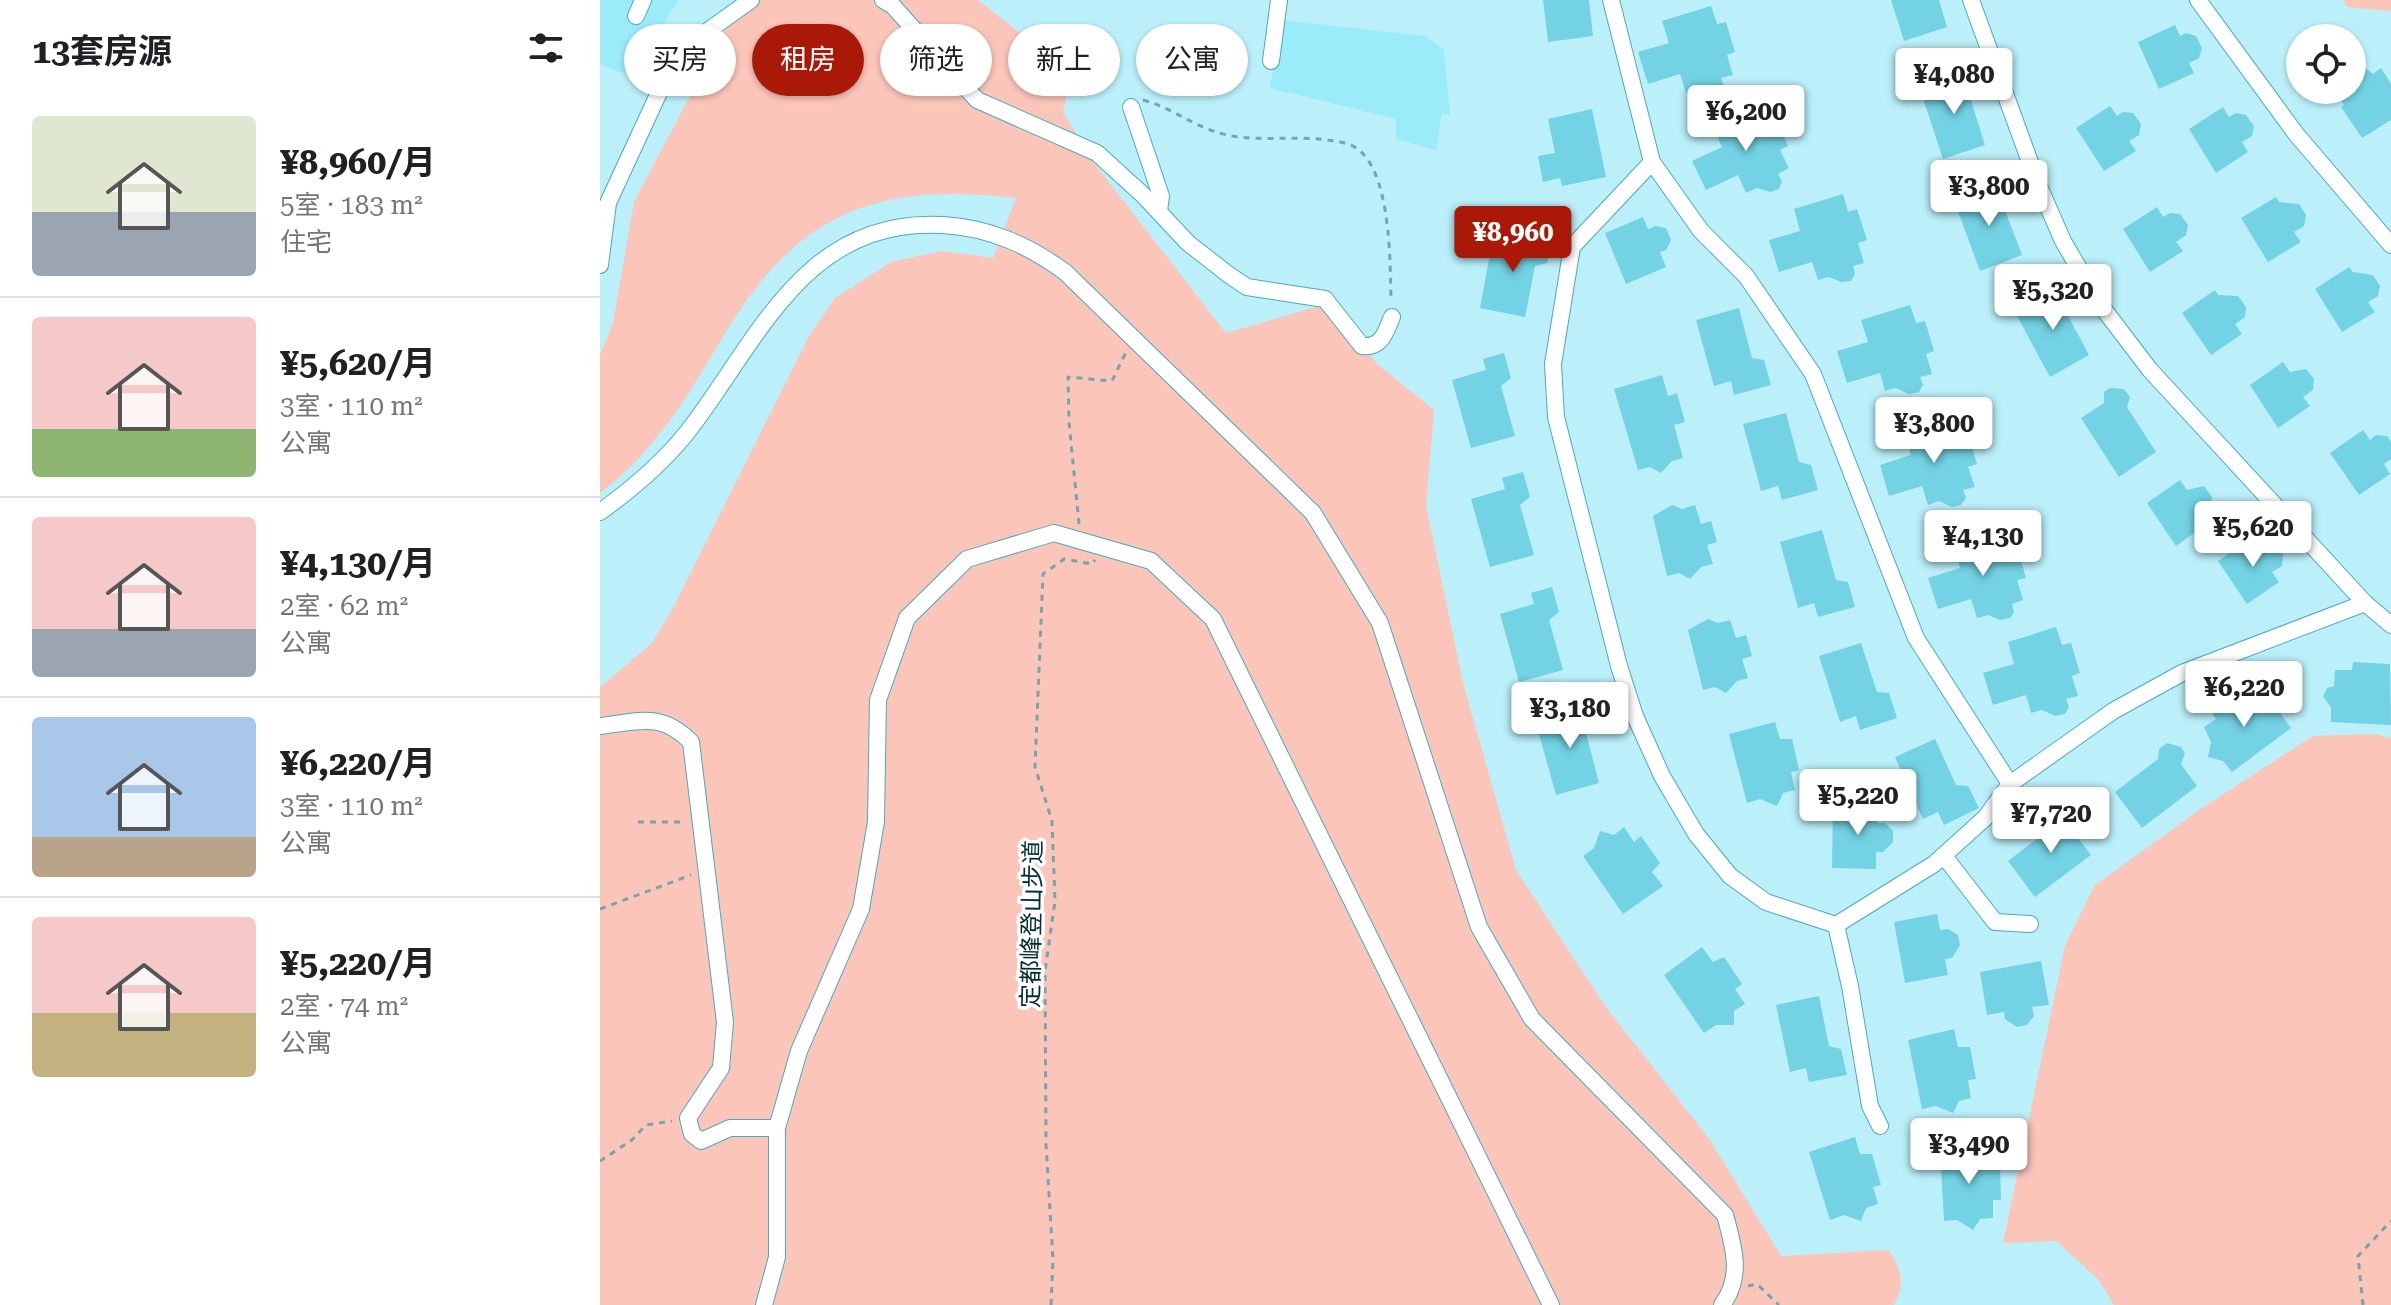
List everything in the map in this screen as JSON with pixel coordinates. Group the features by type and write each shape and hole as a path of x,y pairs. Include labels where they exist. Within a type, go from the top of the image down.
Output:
{"street":[{"path":"636,16 643,0"},
{"path":"600,265 608,203 662,86 702,35 751,0"},
{"path":"883,0 893,6 977,100 1097,153 1188,243 1247,287 1325,299 1362,346 1372,347 1381,342 1392,317"},
{"path":"1271,61 1279,0"},
{"path":"1611,0 1652,162 1701,231 1746,276 1813,374 1916,638 2010,784"},
{"path":"1971,0 2038,184 2063,241 2099,303 2150,370 2365,603 2391,625"},
{"path":"2198,0 2296,134 2391,245"},
{"path":"1131,107 1161,196 1159,211"},
{"path":"1652,162 1572,247 1553,364 1556,417 1619,666 1635,716 1662,776 1696,834 1730,876 1766,902 1836,925"},
{"path":"600,512 660,463 680,441 739,355 794,284 836,252 890,228 952,226 1024,244 1065,272 1313,513 1380,623 1479,927 1532,1019 1725,1215 1736,1254 1733,1290 1722,1305"},
{"path":"764,1305 777,1257 777,1128 799,1051 861,909 876,822 878,700 907,618 967,559 1054,533 1151,561 1213,619 1551,1305"},
{"path":"1836,925 1944,856 1985,818 2010,784 2113,711 2182,673 2365,603"},
{"path":"600,726 658,720 675,726 691,742 725,1022 721,1068 688,1118 692,1134 701,1141 730,1128 777,1128"},
{"path":"1944,856 1995,922 2030,924"},
{"path":"1836,925 1850,986 1870,1106 1880,1126"}],"path":[{"path":"1131,107 1137,100 1145,100 1206,130 1239,137 1334,142 1351,145 1368,157 1380,185 1392,317"},
{"path":"1079,540 1068,377 1112,381 1133,338"},
{"name":"定都峰登山步道","path":"1051,1305 1053,1260 1046,1144 1045,971 1055,901 1052,821 1035,767 1043,574 1064,559 1092,564 1103,547"},
{"path":"638,822 700,822"},
{"path":"600,909 706,869"},
{"path":"600,1161 632,1140 646,1125 688,1118"},
{"path":"2363,1305 2358,1256 2391,1221"},
{"path":"1733,1290 1757,1284 1779,1305"}],"shaded area":[{"path":"600,0 679,0 664,24 624,24 624,73 600,64"},
{"path":"741,0 978,0 1009,24 1008,96 1066,96 1063,112 1094,163 1226,333 1333,302 1348,316 1376,363 1434,410 1426,505 1463,683 1516,870 1605,1006 1710,1140 1781,1256 1889,1250 1897,1264 1901,1283 1894,1305 600,1305 600,687 652,643 672,610 809,336 835,298 891,262 942,251 993,258 1016,198 966,194 921,195 881,202 845,214 812,233 781,259 752,293 655,440 600,493 600,355 613,323 634,202 690,96 736,96 736,24 728,24"},
{"path":"2343,0 2391,0 2391,11 2347,7"},
{"path":"1280,20 1426,36 1444,50 1450,115 1442,113 1436,150 1396,139 1396,119 1270,88"},
{"path":"2373,734 2391,738 2391,1305 2114,1305 2099,1280 2056,1241 2003,1243 2065,946 2094,886 2199,810 2313,736"}],"building":[{"path":"1543,0 1589,0 1593,36 1548,42"},
{"path":"1891,0 1939,0 1947,27 1904,41"},
{"path":"1711,6 1717,24 1726,22 1735,52 1727,55 1733,75 1721,78 1724,86 1719,93 1710,95 1697,89 1686,93 1680,74 1648,84 1638,52 1669,43 1662,21"},
{"path":"2175,25 2180,36 2186,33 2196,36 2202,48 2199,58 2189,63 2194,73 2159,89 2138,42"},
{"path":"2381,68 2391,84 2391,120 2362,138 2341,107 2343,104 2366,104 2366,69 2373,74"},
{"path":"1957,70 1970,75 1974,85 1969,94 1985,145 1943,159 1921,92 1947,84 1950,73"},
{"path":"1758,104 1766,121 1775,117 1788,146 1780,150 1789,168 1778,174 1782,181 1779,189 1770,192 1757,188 1746,193 1738,175 1706,190 1692,161 1722,147 1712,126"},
{"path":"2110,106 2117,116 2123,112 2133,113 2141,124 2139,135 2129,141 2136,151 2104,171 2076,128"},
{"path":"2223,107 2229,117 2236,113 2246,115 2254,126 2252,136 2242,142 2248,152 2216,173 2189,129"},
{"path":"1592,109 1606,177 1562,186 1560,178 1543,182 1538,156 1555,153 1548,119"},
{"path":"1991,182 2004,186 2008,196 2003,205 2022,255 1980,271 1956,206 1982,196 1984,185"},
{"path":"1843,194 1848,212 1857,209 1867,240 1858,243 1864,263 1853,266 1855,274 1851,281 1841,282 1829,277 1818,280 1812,262 1779,272 1769,240 1800,231 1794,209"},
{"path":"2276,197 2279,202 2299,204 2306,215 2304,226 2294,232 2301,242 2268,262 2241,218"},
{"path":"2157,207 2163,217 2170,213 2180,214 2188,225 2186,235 2176,242 2183,251 2150,272 2123,229"},
{"path":"1643,217 1648,229 1656,226 1666,228 1671,240 1666,250 1660,252 1666,267 1626,284 1605,233"},
{"path":"1530,233 1552,238 1547,263 1535,266 1525,317 1480,308 1493,238 1528,245"},
{"path":"2349,267 2353,272 2373,275 2380,286 2378,296 2368,302 2375,312 2342,332 2315,289"},
{"path":"2048,287 2061,289 2067,298 2064,308 2089,355 2050,377 2017,316 2041,302 2041,291"},
{"path":"2215,290 2218,295 2238,296 2246,307 2245,317 2235,324 2242,334 2211,355 2182,313"},
{"path":"1910,305 1916,323 1925,321 1934,351 1926,354 1932,374 1920,377 1923,385 1919,392 1909,394 1896,388 1885,391 1880,373 1847,383 1837,351 1868,342 1861,320"},
{"path":"1739,308 1752,358 1764,360 1771,385 1734,395 1731,381 1714,386 1696,320"},
{"path":"1504,353 1511,378 1501,386 1515,436 1471,448 1452,380 1486,370 1483,359"},
{"path":"2283,362 2290,372 2306,369 2314,379 2313,390 2303,397 2310,406 2278,428 2250,385"},
{"path":"1662,375 1668,396 1677,393 1685,422 1674,425 1683,458 1672,461 1661,473 1650,467 1638,470 1614,389"},
{"path":"2110,388 2124,389 2130,397 2127,407 2156,452 2119,477 2081,418 2104,403 2104,392"},
{"path":"1786,413 1799,462 1811,465 1818,490 1782,500 1778,486 1761,491 1743,424"},
{"path":"1953,418 1959,436 1968,434 1977,464 1968,467 1975,487 1963,490 1966,498 1961,505 1952,507 1939,501 1928,505 1922,486 1889,496 1880,465 1911,455 1904,433"},
{"path":"2363,430 2370,440 2376,435 2387,436 2391,442 2391,459 2384,464 2390,474 2359,495 2330,453"},
{"path":"1523,472 1530,497 1520,505 1534,555 1490,567 1471,499 1505,489 1502,478"},
{"path":"2180,480 2187,490 2204,486 2212,497 2210,508 2201,514 2207,524 2176,546 2147,503"},
{"path":"1672,505 1682,509 1695,505 1701,524 1711,521 1717,542 1707,545 1713,564 1701,567 1690,579 1679,573 1667,576 1653,516"},
{"path":"1822,530 1836,580 1848,582 1855,607 1818,617 1814,603 1798,608 1780,542"},
{"path":"2002,531 2007,550 2017,547 2026,578 2017,580 2023,600 2012,604 2014,612 2010,618 2000,620 1988,615 1977,618 1971,599 1938,609 1928,578 1960,568 1953,546"},
{"path":"2252,538 2258,548 2264,544 2275,545 2283,555 2282,566 2272,572 2279,582 2247,604 2218,561"},
{"path":"1552,587 1559,612 1549,620 1563,670 1519,682 1500,614 1534,604 1531,593"},
{"path":"1708,619 1718,623 1730,620 1736,638 1746,635 1752,656 1742,659 1748,678 1737,681 1726,693 1715,687 1703,690 1688,630"},
{"path":"2056,627 2062,645 2071,643 2080,673 2072,676 2078,696 2066,699 2069,707 2065,714 2055,716 2042,710 2031,713 2026,695 1993,705 1983,673 2014,664 2008,642"},
{"path":"1861,643 1877,692 1889,693 1897,718 1860,730 1856,716 1840,722 1819,656"},
{"path":"2353,662 2390,664 2391,725 2331,722 2331,708 2323,696 2327,688 2334,686 2335,670 2352,670"},
{"path":"2241,690 2249,701 2263,690 2291,728 2232,772 2223,761 2208,757 2211,742 2204,727 2216,719 2211,712"},
{"path":"1588,700 1595,725 1586,733 1599,783 1556,795 1537,727 1571,717 1568,706"},
{"path":"1775,722 1780,739 1792,739 1799,770 1791,772 1795,790 1783,793 1777,806 1760,799 1747,803 1729,734"},
{"path":"1935,739 1956,785 1968,786 1979,808 1944,825 1938,812 1923,819 1895,757"},
{"path":"2167,743 2181,747 2185,753 2181,764 2197,786 2142,828 2115,792 2158,759 2159,749"},
{"path":"1833,806 1877,806 1877,823 1885,823 1893,831 1893,842 1883,852 1876,852 1876,869 1832,868"},
{"path":"2061,812 2074,816 2078,823 2074,833 2091,855 2035,897 2008,861 2051,828 2052,818"},
{"path":"1624,827 1634,842 1641,836 1660,863 1652,872 1663,886 1623,914 1583,856 1594,848 1600,831 1614,835"},
{"path":"1937,914 1940,930 1948,929 1958,935 1960,945 1952,958 1945,959 1948,975 1905,983 1894,922"},
{"path":"1702,947 1713,962 1724,957 1742,984 1735,989 1745,1004 1734,1011 1734,1025 1716,1025 1704,1033 1664,975"},
{"path":"2041,961 2049,1005 2032,1007 2034,1016 2027,1025 2017,1027 2005,1019 2004,1012 1987,1015 1980,972"},
{"path":"1819,996 1829,1046 1841,1049 1847,1075 1809,1082 1806,1068 1790,1072 1776,1005"},
{"path":"1954,1029 1958,1047 1970,1047 1976,1079 1968,1080 1971,1098 1959,1101 1953,1113 1936,1106 1922,1109 1908,1040"},
{"path":"1855,1137 1860,1154 1872,1154 1881,1185 1873,1187 1878,1204 1866,1208 1861,1221 1844,1215 1830,1220 1809,1152"},
{"path":"1987,1148 1988,1165 2000,1168 2001,1200 1993,1200 1993,1218 1980,1219 1973,1230 1957,1220 1944,1221 1940,1150"}]}
